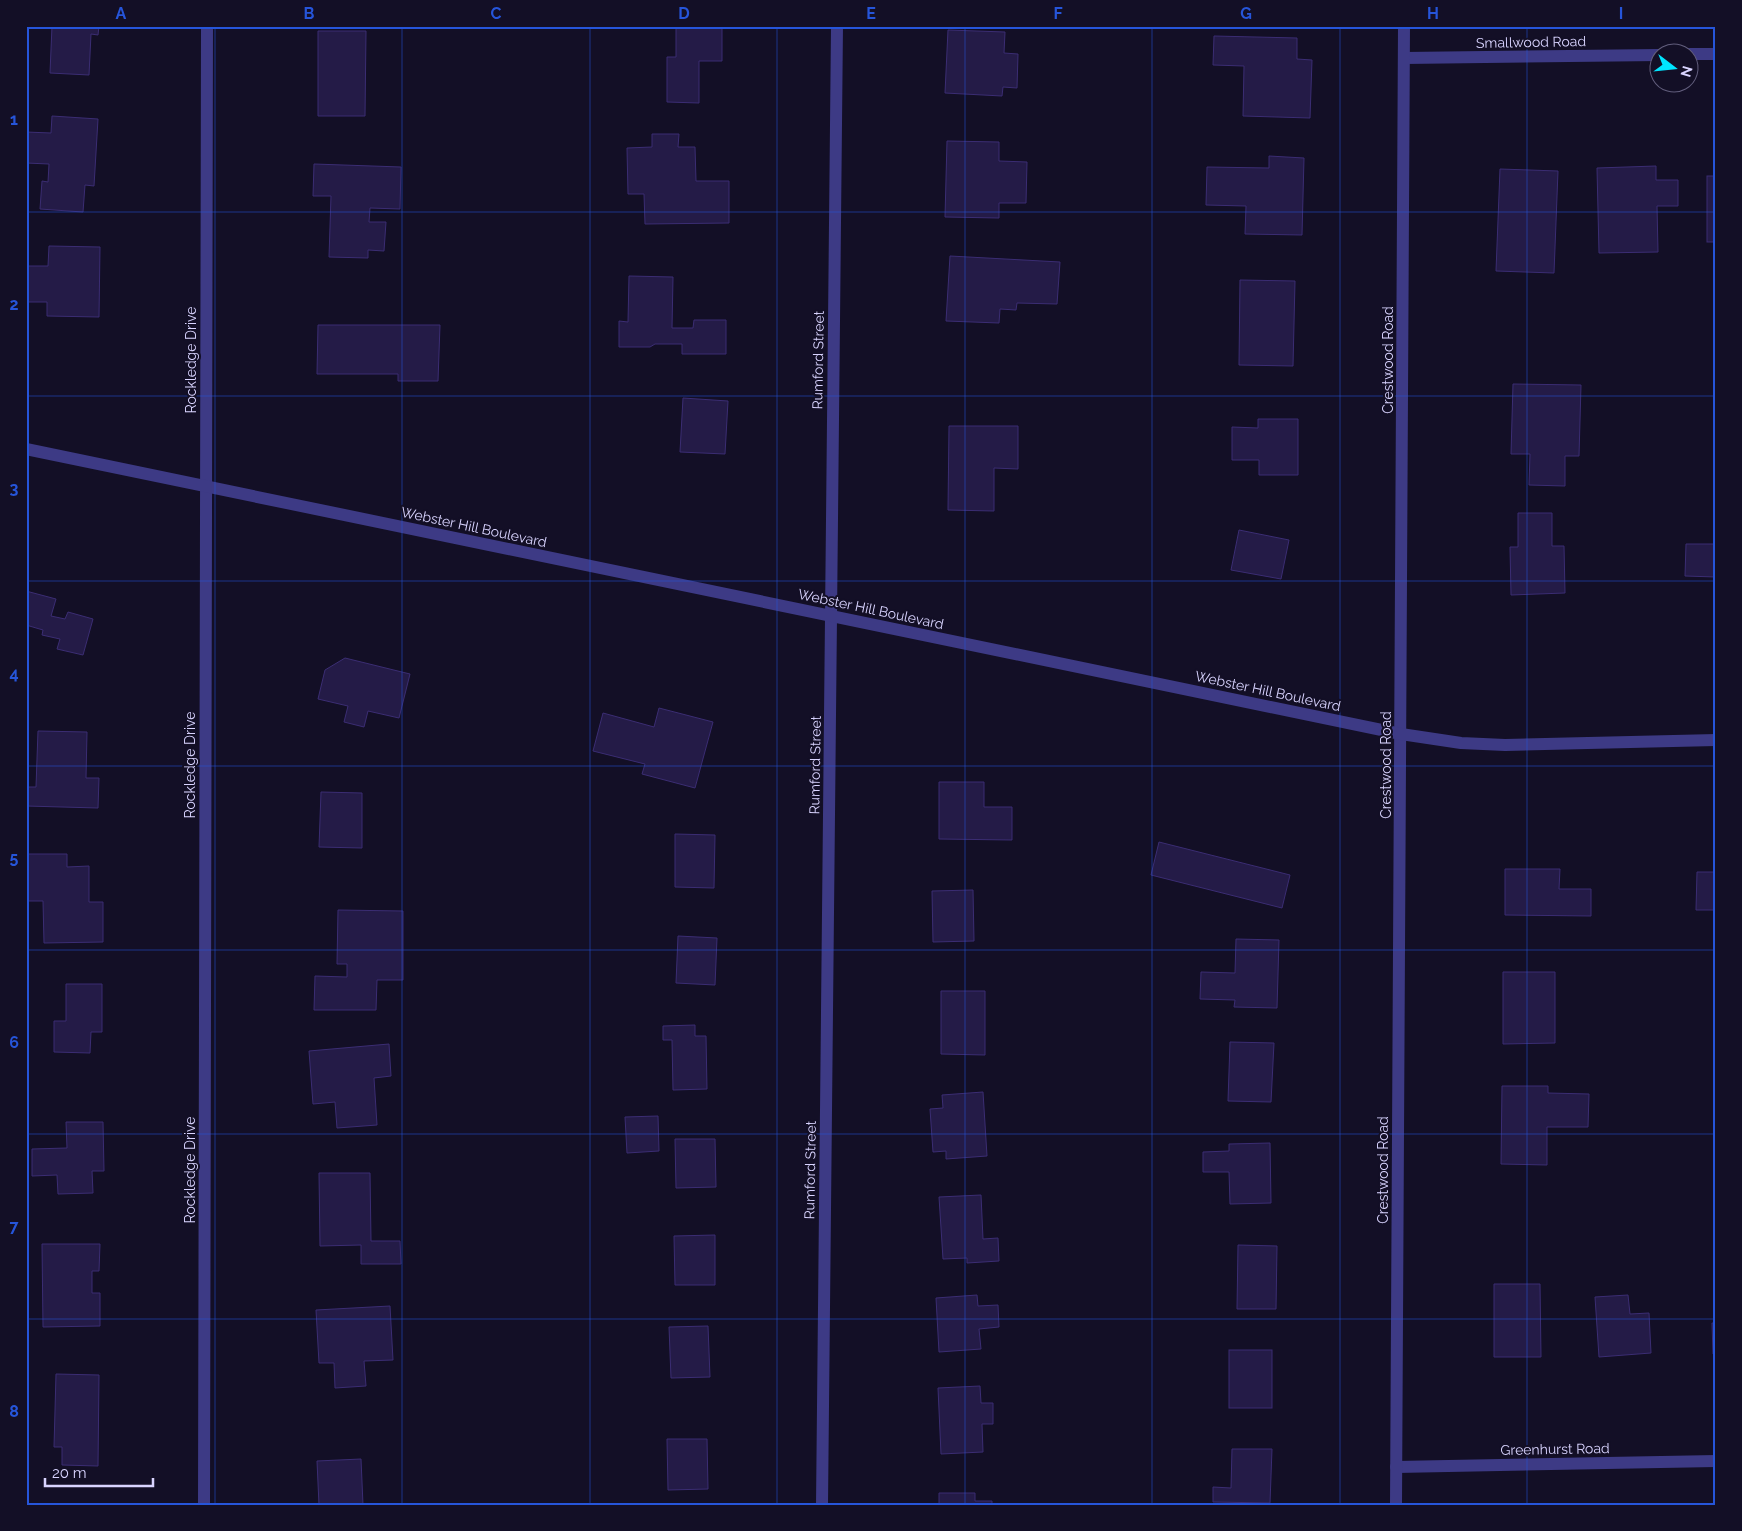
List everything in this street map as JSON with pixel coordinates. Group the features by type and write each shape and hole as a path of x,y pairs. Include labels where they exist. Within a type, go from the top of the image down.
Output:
{"street":[{"name":"Rockledge Drive","path":"204,1505 207,26"},
{"name":"Rumford Street","path":"822,1505 837,26"},
{"name":"Crestwood Road","path":"1396,1505 1404,26"},
{"path":"1700,54 1716,54"},
{"name":"Smallwood Road","path":"1404,58 1650,55"},
{"name":"Webster Hill Boulevard","path":"26,449 1401,734 1461,742 1506,745 1716,740"},
{"name":"Greenhurst Road","path":"1396,1467 1716,1461"}],"building":[{"path":"52,26 99,26 98,35 91,34 89,75 50,73"},
{"path":"676,26 722,26 722,61 699,61 699,103 667,102 667,57 676,57"},
{"path":"948,30 1005,32 1004,53 1018,54 1017,88 1003,87 1002,96 945,93"},
{"path":"318,31 366,31 365,116 318,116"},
{"path":"1214,36 1297,38 1297,59 1312,60 1310,118 1243,116 1244,66 1213,65"},
{"path":"52,116 98,119 94,186 85,185 83,212 40,209 42,181 48,182 49,164 26,163 26,132 51,133"},
{"path":"652,134 679,134 678,147 695,147 696,181 729,181 729,223 645,224 644,194 628,194 627,148 652,147"},
{"path":"947,141 999,142 999,161 1027,162 1026,203 999,203 999,218 945,217"},
{"path":"1269,156 1304,158 1302,235 1245,234 1246,206 1206,205 1207,167 1269,168"},
{"path":"314,164 401,167 400,209 370,208 369,222 386,222 384,251 368,250 368,258 329,257 331,196 313,196"},
{"path":"1656,166 1656,180 1678,180 1678,206 1657,206 1658,252 1599,253 1597,168"},
{"path":"1500,169 1558,171 1554,273 1496,271"},
{"path":"1707,176 1716,176 1716,242 1707,242"},
{"path":"49,246 100,247 99,317 47,316 47,302 26,302 26,266 48,266"},
{"path":"950,256 1060,262 1057,304 1017,303 1016,310 1000,309 999,323 946,321"},
{"path":"629,276 673,277 672,328 693,328 694,320 726,320 726,354 682,354 682,344 619,347 619,321 628,322"},
{"path":"1240,280 1295,281 1293,366 1239,365"},
{"path":"318,325 440,325 438,381 398,381 398,374 317,374"},
{"path":"1513,384 1581,385 1579,456 1565,456 1565,486 1529,485 1530,454 1511,454"},
{"path":"683,398 728,401 725,454 680,452"},
{"path":"1258,419 1298,419 1298,475 1259,475 1259,460 1232,460 1232,427 1258,428"},
{"path":"949,426 1018,426 1018,469 994,468 994,511 948,510"},
{"path":"1518,513 1552,513 1552,546 1564,546 1565,593 1511,595 1510,547 1518,547"},
{"path":"1239,530 1289,540 1281,579 1231,570"},
{"path":"1686,544 1716,544 1716,577 1685,576"},
{"path":"26,591 56,599 51,616 65,619 68,612 93,619 83,655 57,649 60,639 42,635 43,630 26,625"},
{"path":"345,658 410,674 399,718 368,711 364,727 344,722 348,706 318,699 325,670"},
{"path":"659,708 713,722 695,788 642,774 645,764 593,751 603,713 654,727"},
{"path":"38,731 87,732 86,778 99,778 98,808 26,806 26,787 36,787"},
{"path":"939,782 984,782 984,807 1012,807 1012,840 939,839"},
{"path":"321,792 362,793 362,848 319,847"},
{"path":"675,834 715,835 714,888 675,887"},
{"path":"1159,842 1290,875 1282,908 1151,875"},
{"path":"26,854 67,854 67,867 89,866 89,902 103,902 103,942 44,943 43,901 26,901"},
{"path":"1505,869 1560,869 1559,889 1591,889 1591,916 1505,915"},
{"path":"1697,872 1716,872 1716,910 1696,910"},
{"path":"973,890 974,941 933,942 932,891"},
{"path":"338,910 403,911 403,980 377,980 376,1010 314,1010 315,976 347,977 347,964 337,964"},
{"path":"678,936 717,938 715,985 676,983"},
{"path":"1236,939 1279,940 1277,1008 1234,1007 1235,1000 1200,999 1201,972 1235,973"},
{"path":"1503,972 1555,972 1555,1043 1503,1044"},
{"path":"66,984 102,984 102,1032 91,1032 90,1053 54,1052 54,1021 66,1021"},
{"path":"941,991 985,991 985,1055 941,1054"},
{"path":"695,1025 695,1036 706,1036 707,1089 673,1090 672,1040 663,1040 663,1026"},
{"path":"1230,1042 1274,1043 1271,1102 1228,1101"},
{"path":"389,1044 391,1076 374,1078 377,1125 337,1128 335,1102 313,1104 309,1051"},
{"path":"1502,1086 1548,1086 1548,1093 1589,1094 1588,1127 1547,1127 1547,1165 1501,1164"},
{"path":"983,1092 987,1156 946,1159 946,1151 933,1152 930,1109 943,1108 942,1095"},
{"path":"658,1116 659,1151 627,1153 625,1117"},
{"path":"66,1122 103,1122 104,1171 92,1171 93,1193 58,1194 57,1175 32,1176 32,1149 67,1148"},
{"path":"675,1139 715,1139 716,1187 676,1188"},
{"path":"1270,1143 1271,1203 1230,1204 1229,1172 1203,1172 1203,1152 1229,1151 1229,1144"},
{"path":"319,1173 370,1173 371,1241 400,1241 401,1264 361,1264 361,1245 320,1246"},
{"path":"981,1195 983,1239 998,1238 999,1261 967,1263 967,1258 943,1259 939,1197"},
{"path":"715,1235 715,1285 675,1285 674,1236"},
{"path":"42,1244 100,1244 99,1271 92,1271 92,1293 100,1293 100,1326 43,1327"},
{"path":"1238,1245 1277,1246 1276,1309 1237,1309"},
{"path":"1494,1284 1540,1284 1541,1357 1494,1357"},
{"path":"977,1295 978,1306 998,1305 999,1327 979,1329 981,1349 939,1352 936,1298"},
{"path":"1628,1295 1630,1314 1649,1313 1651,1353 1599,1357 1595,1297"},
{"path":"390,1306 393,1360 364,1361 366,1386 335,1388 334,1363 319,1363 316,1310"},
{"path":"1712,1323 1716,1323 1716,1353 1713,1354"},
{"path":"708,1326 710,1377 671,1378 669,1327"},
{"path":"1229,1350 1272,1350 1272,1408 1229,1408"},
{"path":"56,1374 99,1375 98,1466 62,1465 62,1447 54,1447"},
{"path":"980,1386 981,1403 993,1403 993,1424 982,1424 983,1452 941,1454 938,1388"},
{"path":"667,1439 707,1439 708,1489 668,1490"},
{"path":"1232,1449 1272,1449 1270,1503 1213,1502 1213,1487 1231,1488"},
{"path":"361,1459 363,1505 319,1505 317,1461"},
{"path":"939,1493 975,1493 975,1501 992,1501 992,1505 939,1505"}]}
